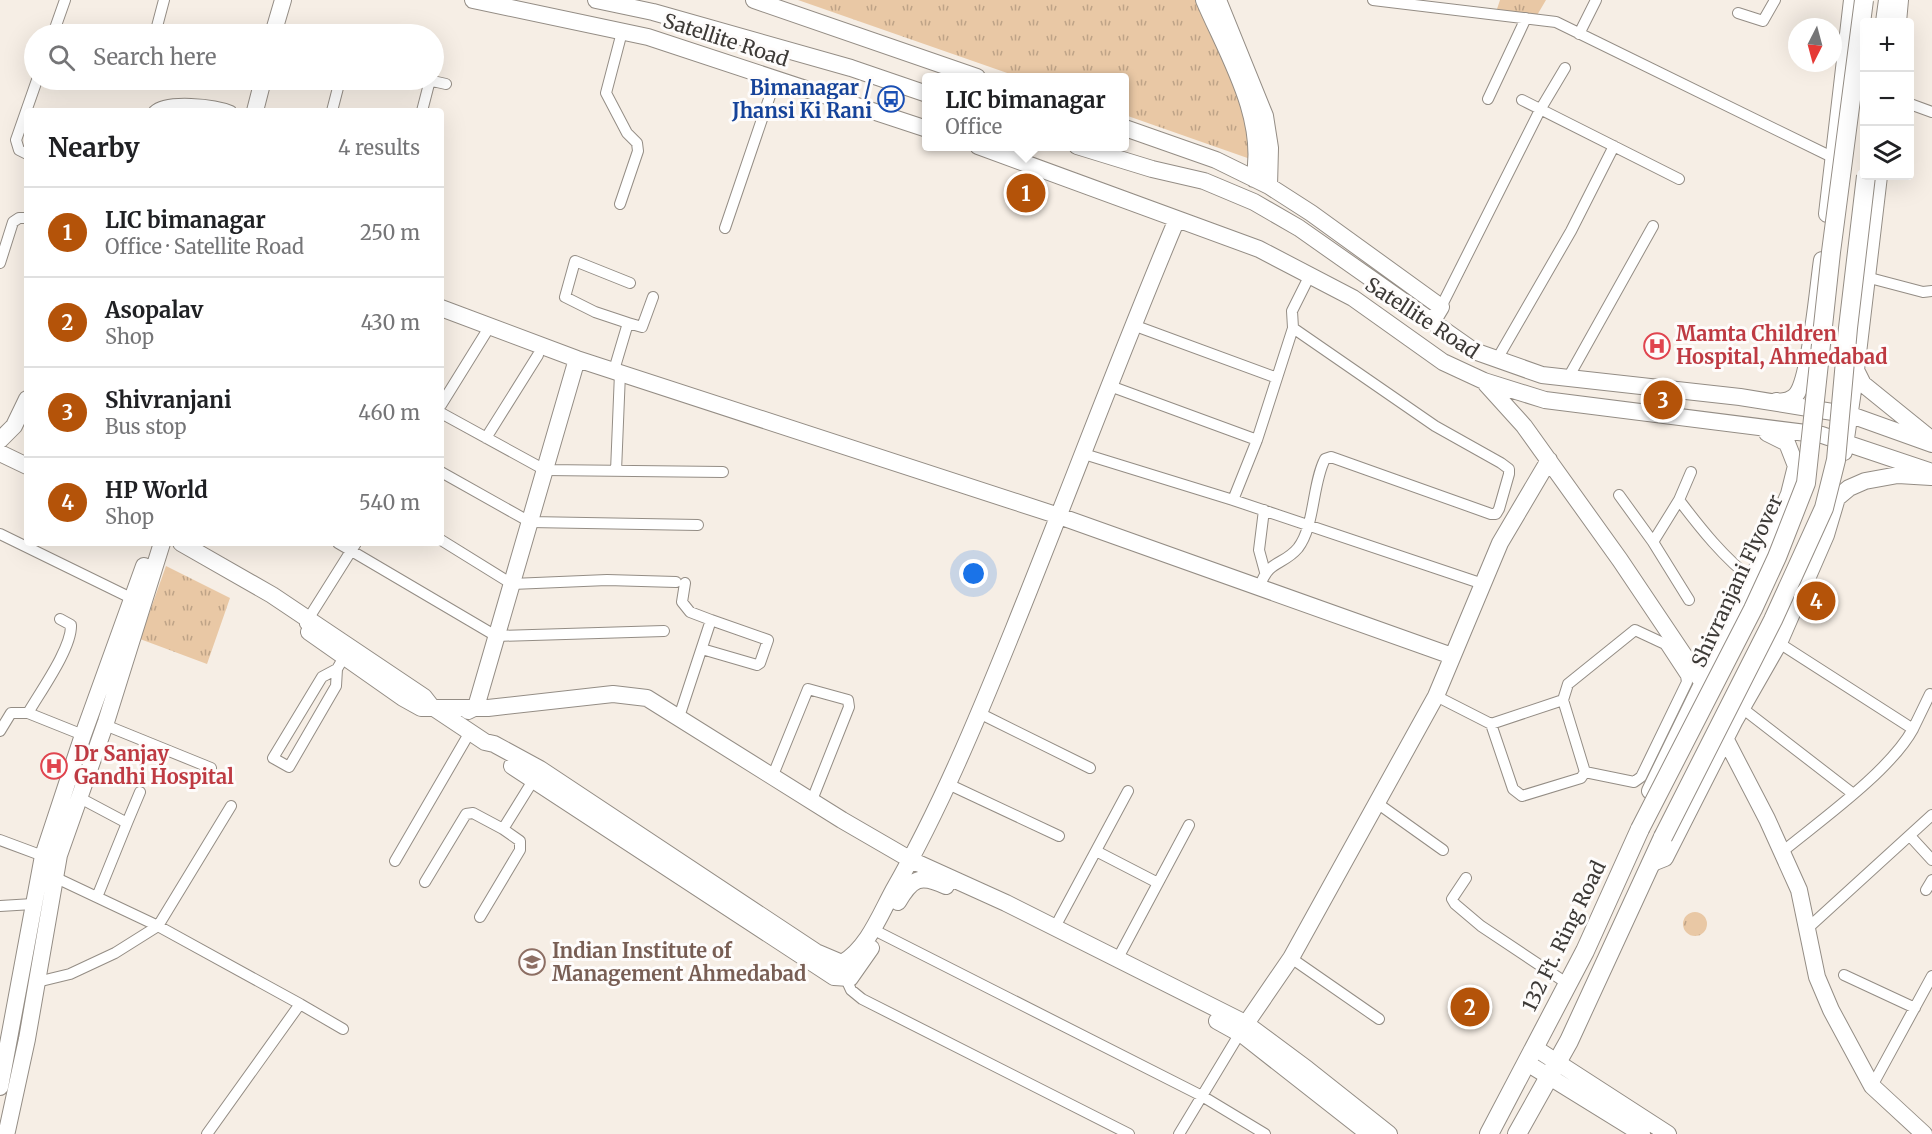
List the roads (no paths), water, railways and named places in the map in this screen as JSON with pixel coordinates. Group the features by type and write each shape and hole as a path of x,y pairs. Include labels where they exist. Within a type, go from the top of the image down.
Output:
{"main road":[{"name":"Shivranjani Flyover","path":"1637,836 1767,578 1806,483 1831,252 1864,0"},
{"path":"1886,18 1888,0"},
{"path":"1517,1134 1555,1069 1607,962 1650,864 1778,610 1824,508 1836,460 1848,328 1866,180"},
{"name":"132 Ft. Ring Road","path":"1489,1134 1568,984 1637,836"}],"street":[{"path":"56,24 64,0"},
{"path":"158,24 164,0"},
{"path":"276,24 283,0"},
{"path":"283,0 287,7 283,24"},
{"name":"Satellite Road","path":"473,0 648,37 699,56 776,78 922,127"},
{"name":"Satellite Road","path":"596,0 621,3 851,68 922,92"},
{"path":"1204,0 1254,125 1258,156 1254,179"},
{"path":"1218,0 1265,116 1270,148 1269,186"},
{"path":"1373,0 1556,22 1834,158"},
{"path":"1579,34 1596,0"},
{"path":"1738,13 1763,21 1775,0"},
{"path":"1637,836 1635,823 1753,580 1789,494 1796,466 1797,433 1834,158 1852,0"},
{"path":"1898,18 1900,0"},
{"path":"760,1 963,73"},
{"path":"1488,99 1526,18"},
{"path":"620,204 639,151 637,143 624,128 606,93 622,32"},
{"path":"1432,322 1540,110 1565,69"},
{"path":"725,228 776,78"},
{"path":"27,108 34,90"},
{"path":"256,108 260,90"},
{"path":"265,108 269,90"},
{"path":"333,108 337,90"},
{"path":"423,108 427,90"},
{"path":"1522,100 1679,179"},
{"path":"157,108 181,104 210,108"},
{"path":"1914,105 1932,112"},
{"path":"24,117 16,140 19,150 24,152"},
{"path":"1129,129 1211,158 1269,186 1311,213 1441,307"},
{"path":"1496,361 1571,231 1614,146"},
{"name":"Satellite Road","path":"989,151 1259,249 1353,298 1443,362 1484,381 1545,400 1822,435 1932,472"},
{"name":"Satellite Road","path":"1092,151 1203,181 1254,202 1299,228 1474,351 1496,361 1542,375 1740,397 1801,409 1851,415 1932,442"},
{"path":"1203,181 1211,158"},
{"path":"1650,864 1665,858 1742,708 1779,643 1826,535 1837,498 1851,415 1878,180"},
{"path":"0,263 14,222 19,218 24,218"},
{"path":"187,546 424,696 431,706 452,721 485,742 494,744 674,864 834,977 844,971 854,956 911,860 948,784 1059,516 1177,219"},
{"path":"1568,378 1653,226"},
{"path":"630,283 575,261 565,297 595,312 642,327 653,297"},
{"path":"1233,500 1257,440 1293,328 1292,311 1310,275"},
{"path":"1866,277 1923,292 1932,291"},
{"path":"444,309 577,359 1059,516 1262,579 1452,656"},
{"path":"616,471 617,371 628,323"},
{"path":"1133,325 1277,378"},
{"path":"444,400 490,326"},
{"path":"1262,579 1298,548 1307,525 1325,459 1331,457 1496,514 1509,469 1435,426 1293,328"},
{"path":"486,438 538,355"},
{"path":"395,861 470,732 482,707 496,636 577,359"},
{"path":"1856,370 1863,384 1932,442"},
{"path":"1740,397 1783,402 1795,397 1806,376"},
{"path":"1484,381 1524,426 1549,460 1702,682"},
{"path":"1110,386 1257,440"},
{"path":"1524,426 1527,407 1545,400"},
{"path":"0,440 14,426 24,405"},
{"path":"444,415 545,470 723,472"},
{"path":"1735,424 1772,434 1787,443 1796,466"},
{"path":"0,453 24,465"},
{"path":"1083,454 1264,510 1483,584"},
{"path":"1179,1134 1242,1028 1291,958 1436,696 1500,543 1549,460"},
{"path":"0,464 24,476"},
{"path":"1653,542 1679,500 1691,472"},
{"path":"444,474 530,522 698,525"},
{"path":"1837,498 1850,488 1865,481 1898,476 1932,478"},
{"path":"1619,495 1653,542 1689,600"},
{"path":"1679,500 1711,540 1753,580"},
{"path":"1262,579 1259,550 1264,510"},
{"path":"0,534 24,546"},
{"path":"444,542 512,584 607,580 681,582 682,602 690,612 765,637 768,640 768,646 757,666 702,649"},
{"path":"25,546 131,598"},
{"path":"5,1131 37,982 46,868 80,798 131,598 153,546"},
{"path":"0,1087 33,904 46,868 83,735 100,721 161,546"},
{"path":"173,546 306,623 340,663 421,708 431,706 482,707 613,694 647,698 911,860 1118,958 1242,1028 1389,1134"},
{"path":"306,623 353,547 496,636 664,632"},
{"path":"28,713 61,656 72,630 71,625 60,618"},
{"path":"680,717 711,620"},
{"path":"1436,696 1491,724 1513,789 1517,795 1522,796 1581,778 1585,771 1563,700 1568,684 1635,630 1665,644 1687,678 1674,711 1638,780 1634,782 1585,771"},
{"path":"1779,643 1913,729"},
{"path":"340,663 336,686 289,767 273,758 322,677 340,663"},
{"path":"773,775 808,689 848,700 849,707 812,800"},
{"path":"1782,852 1904,746 1930,694"},
{"path":"1491,724 1563,700"},
{"path":"452,721 482,707"},
{"path":"1742,708 1852,793"},
{"path":"0,731 11,713 28,713 83,735"},
{"path":"979,713 1090,768"},
{"path":"100,721 211,768"},
{"path":"1726,740 1799,890 1817,977 1831,1010 1872,1086 1924,1134"},
{"path":"503,829 537,774"},
{"path":"948,784 1059,836"},
{"path":"1055,927 1128,791"},
{"path":"97,897 140,792"},
{"path":"80,798 127,822"},
{"path":"1377,803 1443,850"},
{"path":"37,982 70,974 115,953 158,926 231,806"},
{"path":"424,882 466,814 473,813 503,829 520,841 520,850 480,917"},
{"path":"1808,928 1932,815"},
{"path":"1118,958 1189,825"},
{"path":"1910,836 1932,860"},
{"path":"0,840 97,897 158,926 343,1029"},
{"path":"1095,851 1158,883"},
{"path":"911,860 919,879"},
{"path":"1466,878 1452,899 1455,904 1481,926 1568,984"},
{"path":"844,971 856,972 908,886 919,879 931,879 1200,1011 1242,1028 1369,1134"},
{"path":"0,906 33,904"},
{"path":"880,933 1202,1096 1265,1134"},
{"path":"1291,958 1379,1019"},
{"path":"844,971 851,990 862,999 1129,1134"},
{"path":"1844,975 1915,1008"},
{"path":"1872,1086 1932,976"},
{"path":"207,1134 300,1004"},
{"path":"1531,1056 1668,1134"},
{"path":"1555,1069 1642,1134"}],"place":[{"name":"Bimanagar / Jhansi Ki Rani","path":"891,99"},
{"name":"LIC bimanagar","path":"1026,193"},
{"name":"Mamta Children Hospital, Ahmedabad","path":"1657,346"},
{"name":"Shivranjani","path":"1663,400"},
{"name":"HP World","path":"1816,601"},
{"name":"Dr Sanjay Gandhi Hospital","path":"54,766"},
{"name":"Indian Institute of Management Ahmedabad","path":"532,962"},
{"name":"Asopalav","path":"1470,1007"}]}
